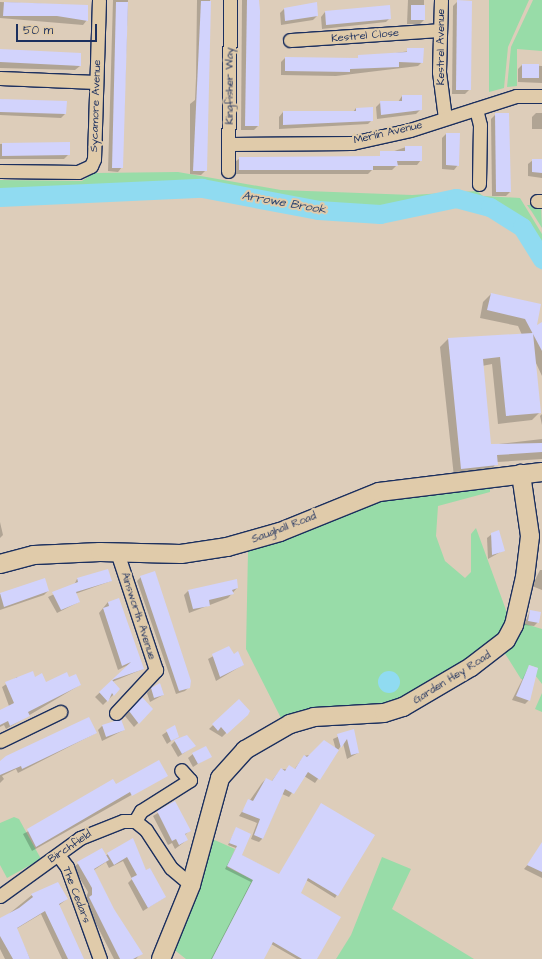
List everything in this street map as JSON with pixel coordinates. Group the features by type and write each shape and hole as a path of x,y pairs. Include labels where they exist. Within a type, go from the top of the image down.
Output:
{"street":[{"name":"Sycamore Avenue","path":"0,171 78,172 91,166 94,159 99,0"},
{"name":"Kingfisher Way","path":"228,171 230,144 230,0"},
{"name":"Kestrel Avenue","path":"441,0 439,72 446,118"},
{"name":"Kestrel Close","path":"290,40 440,30"},
{"path":"0,78 96,82"},
{"name":"Merlin Avenue","path":"230,144 352,143 410,130 516,96 542,96"},
{"path":"476,109 480,125 479,184"},
{"name":"Saughall Road","path":"0,564 34,556 117,552 181,554 227,547 280,532 379,492 542,472"},
{"name":"Garden Hey Road","path":"161,959 192,885 220,778 245,750 290,724 314,718 384,713 403,707 471,667 506,640 514,625 525,577 530,536 521,474"},
{"name":"Ainsworth Avenue","path":"116,713 156,670 117,552"},
{"path":"0,741 60,712"},
{"path":"180,770 190,780 141,811 135,821 158,845 171,868 192,885"},
{"name":"Birchfield","path":"0,896 94,831 135,821"},
{"name":"The Cedars","path":"58,855 67,867 100,959"}],"green space":[{"path":"489,0 529,0 508,47 504,88 489,92"},
{"path":"533,0 542,0 542,51 517,49 517,86 507,87 511,47"},
{"path":"178,172 281,190 412,195 477,191 483,196 520,198 542,234 542,249 516,217 493,205 456,198 391,214 318,210 202,188 0,197 0,180 82,181 94,173"},
{"path":"527,205 541,205 542,228 532,212"},
{"path":"490,487 490,492 438,506 436,536 445,561 465,578 471,572 471,534 476,528 510,621 492,648 396,705 283,722 246,649 248,551 346,511 394,498"},
{"path":"522,623 542,629 542,684 535,675 538,668 529,665 525,680 521,679 504,652"},
{"path":"542,693 542,712 535,709"},
{"path":"14,817 19,819 41,859 7,878 0,865 0,823"},
{"path":"210,838 235,849 227,867 253,880 212,959 186,959 172,948"},
{"path":"382,857 411,869 392,909 474,959 336,959 351,935"}],"water":[{"path":"389,671 397,674 400,682 397,690 389,693 381,690 378,682 381,674"}],"building":[{"path":"247,0 259,0 259,126 245,126"},
{"path":"457,0 472,1 471,90 456,90"},
{"path":"201,1 211,1 207,171 193,171"},
{"path":"4,2 88,5 88,21 57,16 3,16"},
{"path":"116,2 128,2 123,168 112,168"},
{"path":"317,2 318,16 285,21 284,8"},
{"path":"390,5 391,19 326,25 325,11"},
{"path":"411,5 425,5 425,20 411,20"},
{"path":"407,48 424,48 423,63 399,62 399,67 350,69 350,72 285,71 285,57 358,58 358,55 407,52"},
{"path":"0,49 81,53 81,66 0,62"},
{"path":"522,64 539,64 539,78 522,78"},
{"path":"402,95 422,95 422,110 381,115 380,101 402,101"},
{"path":"0,99 67,101 66,114 0,112"},
{"path":"373,107 373,121 283,125 283,111 356,111 356,108"},
{"path":"495,113 509,113 511,192 496,192"},
{"path":"446,133 460,133 459,166 446,165"},
{"path":"70,142 70,155 2,156 2,143"},
{"path":"405,146 422,146 422,161 397,161 398,166 373,166 373,170 239,170 239,157 380,156 380,151 405,151"},
{"path":"532,159 542,159 542,173 532,172"},
{"path":"491,293 541,304 537,325 542,322 542,351 525,319 487,310"},
{"path":"533,333 541,413 506,416 500,357 483,359 491,444 542,443 542,452 497,455 498,465 461,469 448,338"},
{"path":"499,530 505,551 492,555 491,533"},
{"path":"108,569 112,581 76,592 80,602 61,610 52,592 78,582 77,578"},
{"path":"155,571 191,681 190,688 179,691 140,576"},
{"path":"45,578 49,591 4,607 0,593"},
{"path":"237,579 238,588 232,590 234,594 209,600 210,606 193,609 188,590"},
{"path":"119,598 144,669 112,680 120,689 114,696 112,693 108,702 99,692 131,662 122,666 103,608 109,606 108,602"},
{"path":"530,610 541,612 539,623 528,621"},
{"path":"229,646 234,654 238,651 244,665 220,677 212,654"},
{"path":"529,665 538,668 530,701 516,696"},
{"path":"33,671 35,677 42,673 46,682 67,672 69,677 76,674 81,685 28,712 30,716 10,726 8,721 0,725 0,710 14,703 5,682"},
{"path":"160,683 164,695 154,698 151,688"},
{"path":"142,697 153,709 139,724 129,711"},
{"path":"239,699 250,711 248,715 227,734 221,727 218,731 212,724"},
{"path":"89,717 97,733 22,769 21,766 0,775 0,761 6,756"},
{"path":"121,719 125,730 106,737 102,725"},
{"path":"175,725 179,737 171,741 166,730"},
{"path":"354,729 359,753 351,755 347,739 341,748 337,734"},
{"path":"187,735 196,746 182,754 174,740"},
{"path":"324,740 339,750 320,780 308,772 294,794 285,789 263,839 254,835 260,819 242,812 248,799 253,801 266,778 272,781 281,768 285,771 289,765 295,769 304,755 307,757"},
{"path":"206,746 212,757 198,764 192,753"},
{"path":"159,760 168,776 132,796 130,792 36,847 27,829 113,779 116,784"},
{"path":"175,801 191,831 185,834 188,840 179,845 176,839 172,841 157,811"},
{"path":"321,803 375,835 338,896 308,878 301,893 341,917 317,959 302,959 273,942 264,959 212,959 253,880 227,866 237,846 229,843 236,827 251,834 242,855 279,874"},
{"path":"133,838 146,870 150,868 166,897 148,908 131,878 137,875 127,857 114,865 107,853"},
{"path":"542,842 542,872 527,865"},
{"path":"102,848 109,860 94,869 114,909 143,954 133,959 120,959 89,897 92,895 92,888 77,862"},
{"path":"58,882 68,899 59,904 84,959 68,959 45,911 17,928 30,959 13,959 0,936 0,918 19,908 33,897 31,894"}],"waterway":[{"name":"Arrowe Brook","path":"0,197 202,188 318,210 380,214 456,198 490,207 522,227 542,259"}]}
